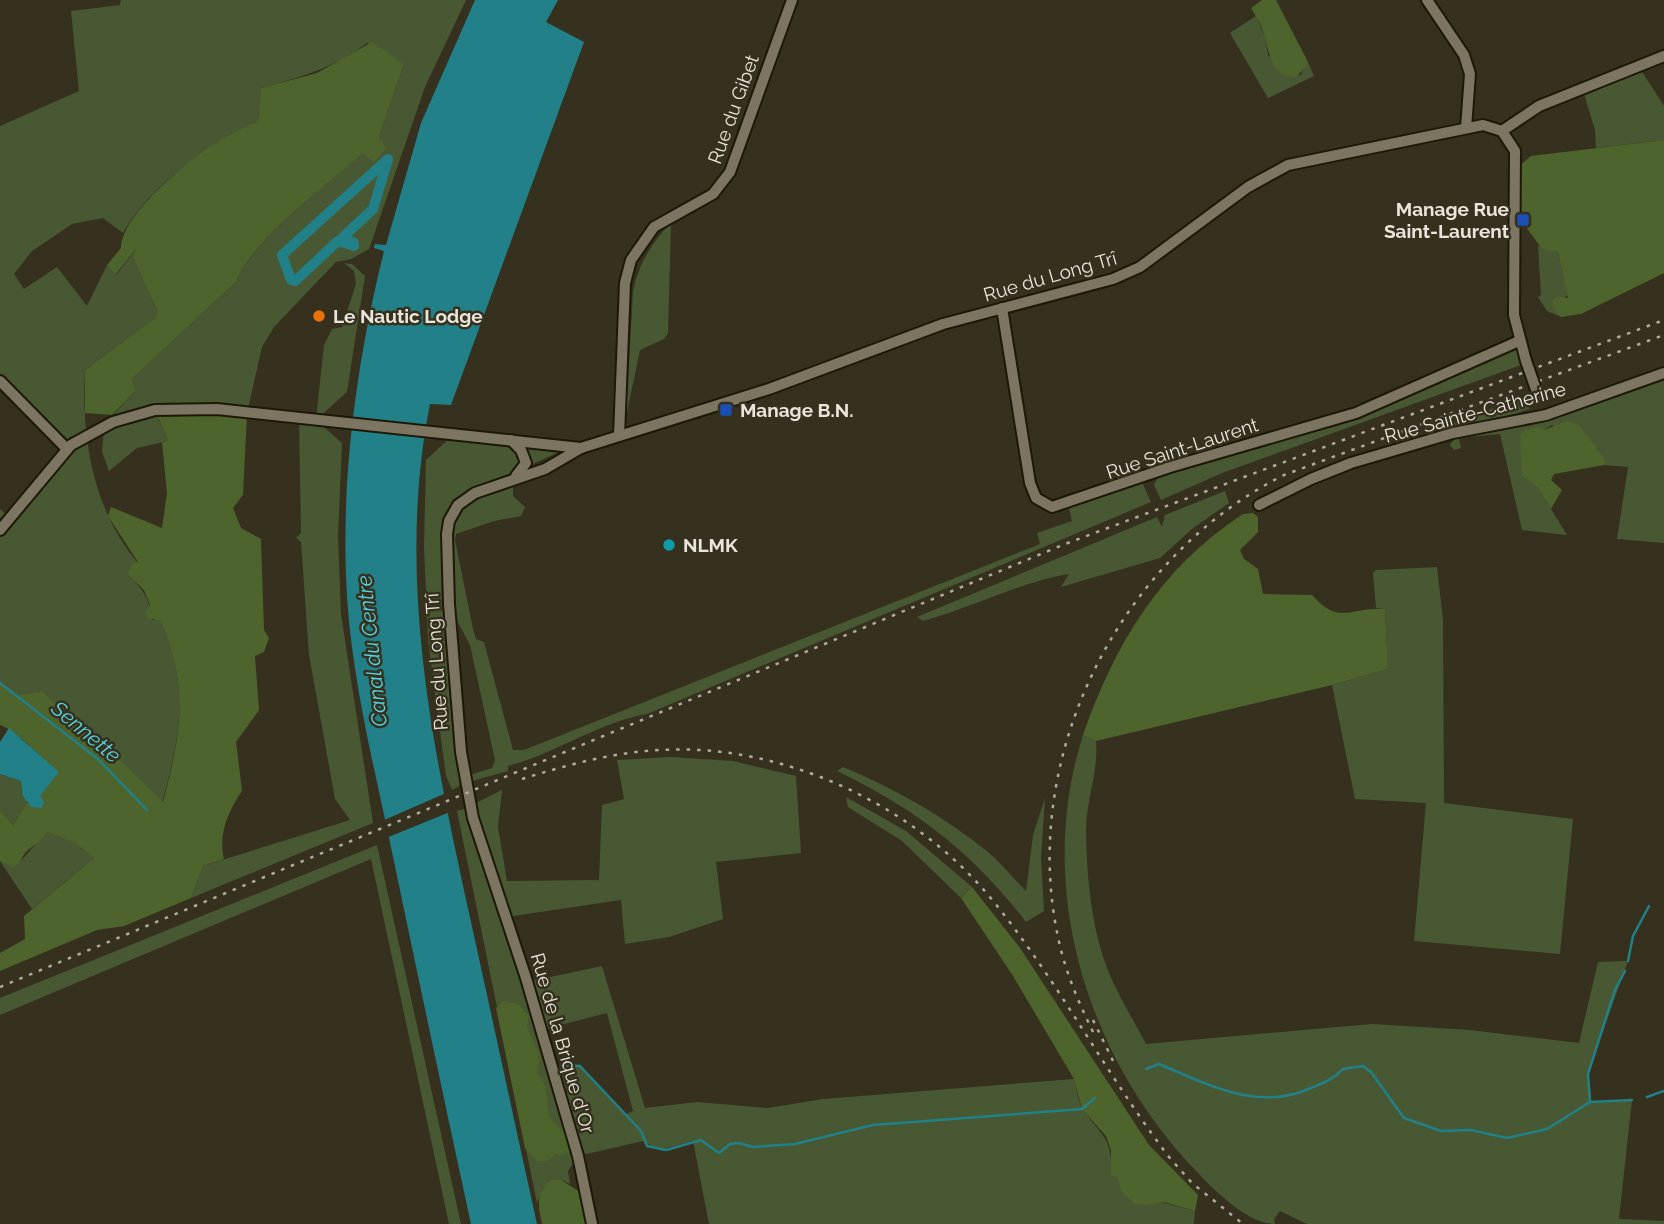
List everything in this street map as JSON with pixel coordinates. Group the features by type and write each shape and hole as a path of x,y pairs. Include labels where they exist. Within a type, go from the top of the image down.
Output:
{"street":[{"name":"Rue du Gibet","path":"619,436 625,283 631,260 654,227 713,194 730,172 792,0"},
{"path":"1427,0 1464,55 1470,74 1466,128"},
{"path":"1546,415 1519,341 1514,315 1515,150 1502,131 1539,106 1664,56"},
{"name":"Rue du Long Trî","path":"492,875 474,818 461,752 449,604 449,521 466,499 545,469 581,448 792,381 943,324 1096,285 1130,272 1248,187 1289,165 1483,125 1502,131"},
{"name":"Rue Saint-Laurent","path":"1002,308 1030,483 1036,498 1052,507 1170,467 1356,413 1519,341"},
{"name":"Rue Sainte-Catherine","path":"1259,505 1351,463 1453,433 1546,415 1664,373"},
{"path":"0,382 67,449"},
{"path":"0,530 56,468 67,449 128,416 164,409 217,410 581,448"},
{"path":"510,440 521,450 526,463 513,480"},
{"name":"Rue de la Brique d'Or","path":"492,875 563,1104 592,1224"}],"green space":[{"path":"121,0 466,0 425,87 369,249 351,259 336,262 274,327 262,347 247,413 155,411 168,441 137,448 109,471 102,452 104,427 101,428 136,390 132,379 236,282 258,248 293,213 364,152 374,163 387,148 379,137 404,64 367,43 330,65 261,88 258,121 201,154 165,182 135,215 123,233 103,218 72,224 32,251 14,274 24,289 57,267 87,306 107,265 116,275 138,247 133,259 157,310 156,317 85,370 84,396 88,447 100,497 110,520 138,563 128,575 145,595 152,620 161,620 176,667 179,689 177,733 162,803 110,750 77,725 43,691 17,695 0,683 0,509 10,518 67,449 0,381 0,126 79,91 71,11 120,5"},
{"path":"1262,0 1276,0 1307,60 1306,67 1296,77 1282,74 1273,65 1263,30 1251,8"},
{"path":"1256,16 1265,37 1268,55 1290,77 1301,75 1307,60 1314,76 1268,98 1230,33"},
{"path":"372,42 404,64 379,137 387,148 374,163 363,153 274,231 245,265 236,282 132,379 136,390 112,415 85,413 85,370 156,317 157,310 133,259 136,249 115,275 107,265 121,248 124,235 143,206 157,190 202,152 258,121 261,88 317,73"},
{"path":"1639,67 1664,106 1664,140 1596,148 1595,130 1583,91"},
{"path":"1664,140 1664,273 1581,314 1561,317 1552,300 1557,296 1568,298 1558,252 1542,249 1526,227 1515,222 1516,169 1531,156"},
{"path":"671,222 668,333 664,339 640,350 626,417 633,292 647,254"},
{"path":"1538,246 1558,252 1568,295 1562,299 1556,311 1561,317 1547,311 1538,297 1541,295"},
{"path":"344,263 352,264 365,276 347,392 316,420 342,443 338,536 341,614 373,823 191,898 203,866 350,820 335,799 309,655 301,542 296,538 301,533 299,418 316,419 324,345 332,329 342,327 356,284 354,271"},
{"path":"1519,341 1521,365 1222,473 1161,500 1154,485 1158,476 1356,413"},
{"path":"1664,373 1664,543 1617,539 1628,467 1604,465 1605,461 1552,425 1544,430 1522,476 1538,488 1567,535 1522,530 1500,434 1459,438 1461,448 1454,450 1450,445 1455,438 1450,437 1367,455 1532,394 1535,398 1529,409 1502,419 1546,415"},
{"path":"155,410 247,413 243,495 233,508 241,528 261,539 264,630 269,638 264,652 255,656 259,710 236,742 242,791 232,807 223,832 224,859 203,866 191,898 124,926 97,930 0,971 0,953 25,939 24,916 94,858 76,843 47,832 13,868 0,861 0,810 13,825 27,802 31,807 58,772 22,739 0,725 0,683 17,695 43,691 77,725 110,750 163,802 178,733 179,690 176,668 161,621 147,618 146,611 150,605 144,590 128,575 131,565 138,562 108,516 111,507 162,528 167,493 162,442 168,441"},
{"path":"1567,421 1578,424 1606,461 1604,465 1554,474 1551,480 1562,490 1551,509 1538,488 1522,476 1520,436 1522,432 1536,427 1544,430"},
{"path":"453,435 561,451 524,468 513,480 513,496 525,507 521,516 494,521 456,534 455,540 473,629 476,639 484,642 513,750 524,750 1040,544 1037,533 1072,521 1068,504 1142,482 1151,502 647,714 611,724 543,754 508,766 508,771 472,781 465,776 458,787 452,790 446,776 428,640 424,547 426,460","holes":["449,605 470,645 495,760 492,768 466,776"]},
{"path":"1225,491 1229,503 1193,528 1160,558 1061,587 1069,574 1051,577 923,621 917,617 1157,517 1162,527 1165,515"},
{"path":"1253,513 1258,517 1258,532 1240,550 1244,559 1258,569 1263,594 1312,595 1321,604 1338,613 1385,609 1388,669 1332,685 1096,741 1083,735 1126,639 1164,584 1214,535 1243,514"},
{"path":"1437,567 1443,620 1444,803 1573,819 1560,954 1414,941 1426,803 1355,799 1332,685 1388,669 1385,609 1376,608 1373,573 1376,570"},
{"path":"1083,735 1096,741 1096,763 1086,831 1094,921 1109,973 1146,1044 1372,1024 1470,1030 1579,1043 1598,962 1628,961 1588,1073 1590,1102 1632,1100 1619,1219 1664,1221 1664,1224 1307,1224 1280,1211 1274,1219 1275,1224 1254,1219 1222,1197 1159,1127 1126,1077 1100,1024 1080,968 1069,910 1065,852 1069,793"},
{"path":"670,757 733,761 796,776 801,853 716,862 723,919 669,937 625,944 621,900 506,917 527,982 602,966 645,1108 697,1102 768,1108 823,1099 1074,1079 1082,1108 1106,1139 1112,1176 1117,1177 1121,1191 1195,1211 1194,1224 709,1224 693,1141 658,1150 643,1141 578,1156 568,1171 570,1184 561,1180 543,1188 537,1203 457,811 464,809 473,817 478,802 502,790 498,827 507,881 599,880 602,805 624,799 617,760","holes":["607,1013 633,1111 626,1114 580,1066 573,1064 552,1068 541,1030"]},
{"path":"843,767 881,784 937,815 988,852 1026,891 1033,835 1045,798 1041,857 1044,911 1026,922 985,874 941,834 892,801 837,771"},
{"path":"0,774 21,781 27,802 13,825 0,810"},
{"path":"846,797 906,831 972,887 961,898 902,841 848,807"},
{"path":"47,832 77,843 94,858 32,909 0,861 13,868"},
{"path":"377,845 461,1224 449,1224 371,859 0,1015 0,998"},
{"path":"972,887 1020,948 1149,1145 1198,1195 1195,1211 1164,1202 1135,1204 1121,1191 1117,1177 1111,1176 1111,1150 1106,1136 1082,1109 1074,1079 1013,976 961,898"},
{"path":"503,1001 518,1004 529,1016 527,1027 539,1054 538,1074 545,1085 549,1113 554,1123 568,1137 569,1152 555,1154 548,1161 537,1161 525,1148 496,1008"},
{"path":"552,1180 561,1180 580,1192 586,1224 542,1224 540,1194"}],"water":[{"name":"Canal du Centre","path":"475,0 558,0 546,22 584,42 451,405 430,404 420,468 417,532 418,596 431,723 455,850 537,1224 471,1224 363,715 352,646 346,576 349,453 359,371 384,251 374,248 375,244 386,245 421,123"},
{"path":"9,728 59,772 40,796 44,802 42,808 31,807 23,796 21,781 0,774 0,742"}],"pier":[{"path":"446,793 450,812 386,838 382,821"}],"waterway":[{"path":"388,159 373,209 343,237 354,243 354,246 338,241 295,281 291,280 282,255 388,159"},
{"name":"Sennette","path":"0,683 99,760 147,810"},
{"path":"1628,961 1633,936 1649,906"},
{"path":"1590,1101 1588,1074 1615,990 1625,971"},
{"path":"1146,1069 1159,1064 1234,1093 1272,1097 1291,1095 1332,1078 1343,1069 1363,1066 1371,1072 1404,1118 1441,1131 1471,1130 1507,1138 1547,1129 1590,1102 1632,1100"},
{"path":"566,1065 580,1066 641,1131 647,1146 666,1150 701,1140 719,1153 730,1144 739,1143 753,1147 795,1144 873,1125 1082,1109 1095,1098"},
{"path":"1647,1097 1664,1091"}],"railway":[{"path":"0,987 1065,544 1664,320"},
{"path":"1093,1032 1072,986 1058,937 1050,869 1054,800 1069,733 1095,669 1130,609 1174,556 1226,511 1284,475 1664,335"},
{"path":"522,779 573,764 626,753 707,750 752,757 798,769 841,786 883,808 922,833 958,863 989,896 1059,992 1123,1092 1169,1157 1192,1183 1243,1224"},
{"path":"1093,1020 1116,1067"}],"place":[{"name":"Manage Rue Saint-Laurent","path":"1523,220"},
{"name":"Le Nautic Lodge","path":"319,316"},
{"name":"Manage B.N.","path":"726,410"},
{"name":"NLMK","path":"669,545"}]}
